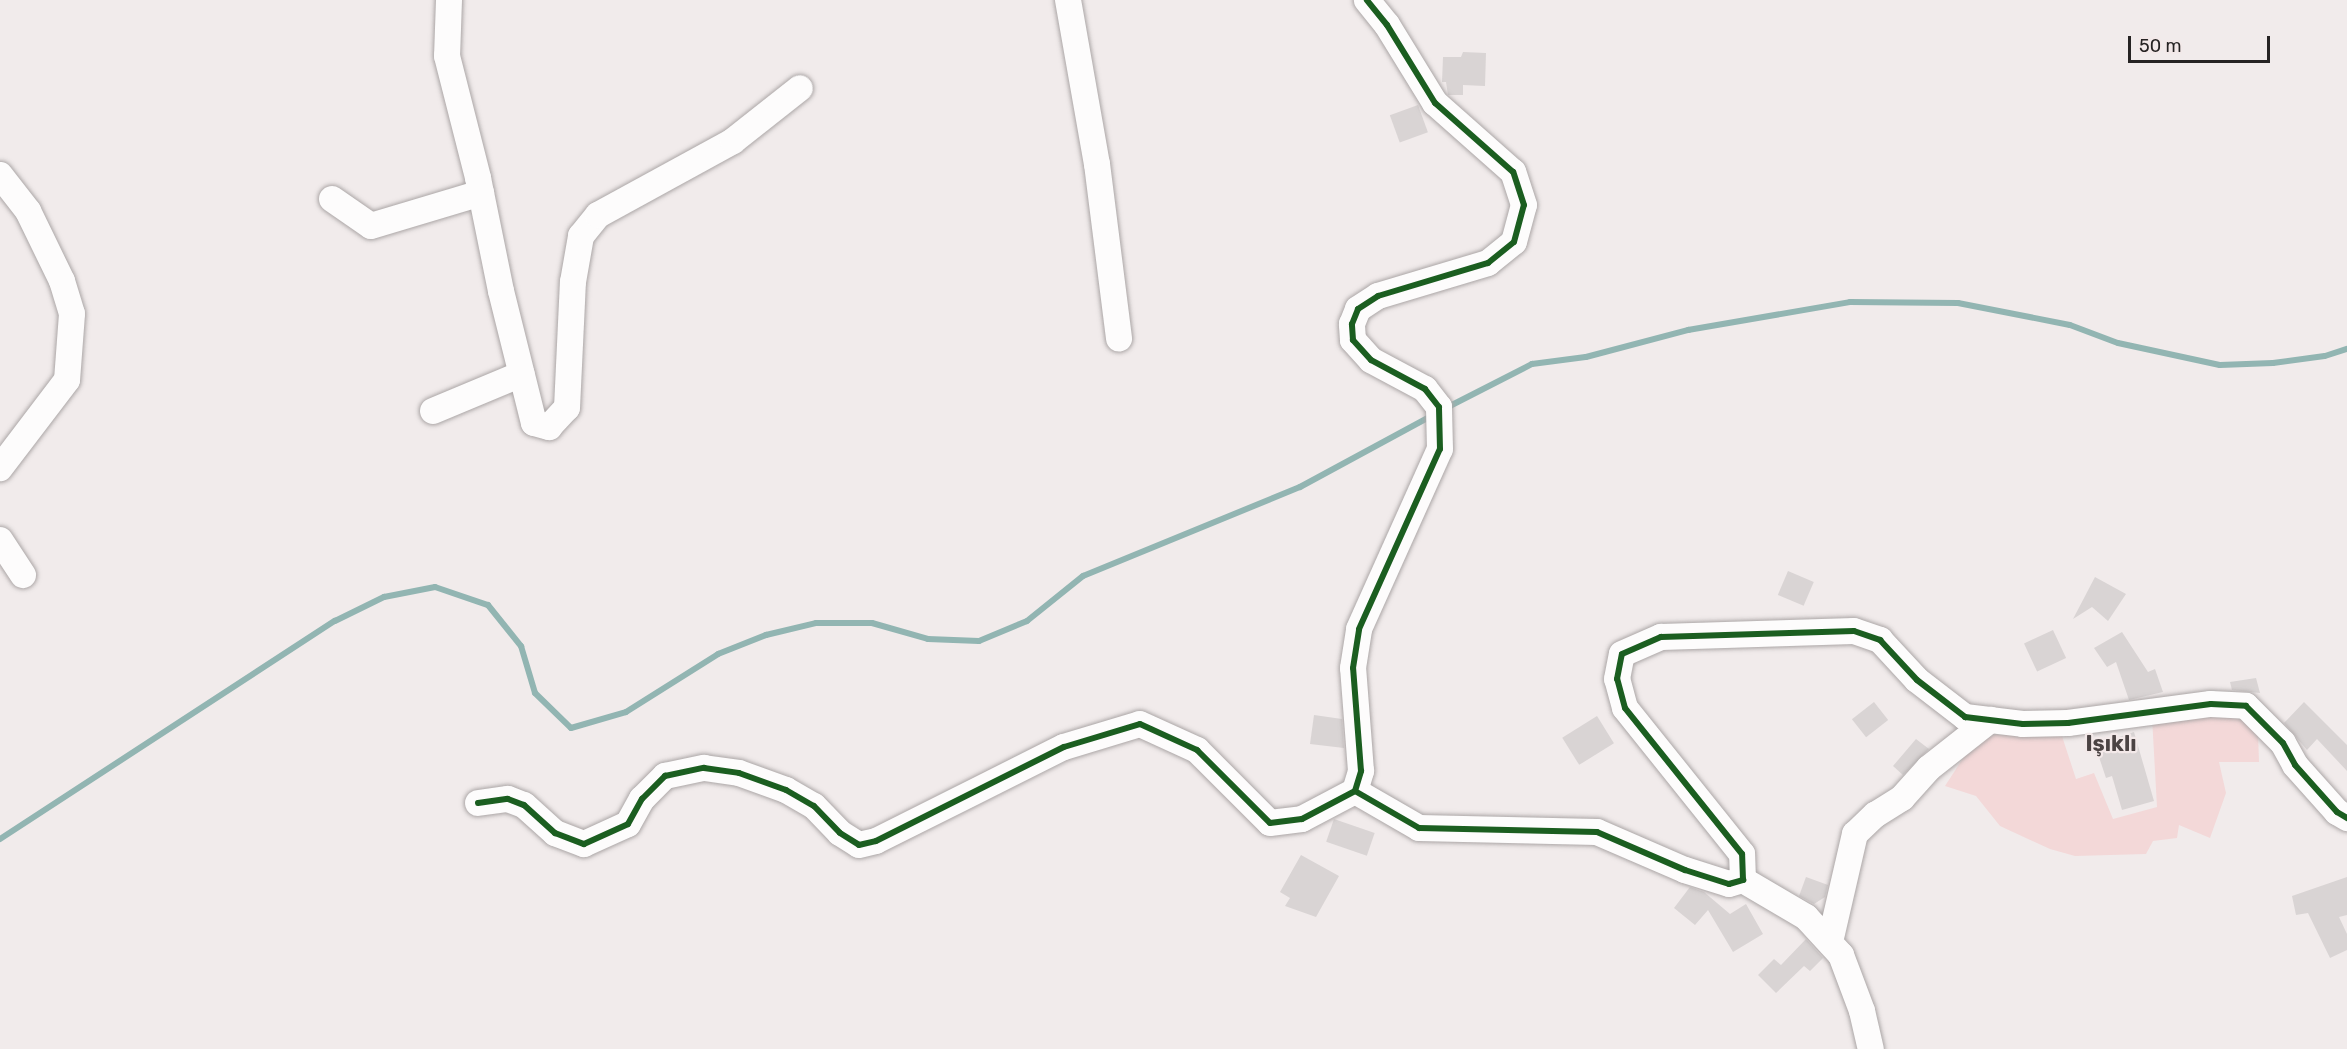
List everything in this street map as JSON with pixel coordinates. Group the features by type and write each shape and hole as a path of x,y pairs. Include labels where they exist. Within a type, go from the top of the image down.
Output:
{"street":[{"path":"449,0 447,56 534,423 549,427 562,419 567,408 573,282 581,236 598,215 733,141 800,88"},
{"path":"1068,0 1097,164 1119,339"},
{"path":"478,803 508,799 524,805 555,833 584,844 628,824 642,799 665,776 704,768 739,773 786,790 814,806 840,833 859,844 876,841 1064,747 1140,724 1197,750 1269,823 1302,819 1354,791 1361,771 1353,668 1359,628 1440,449 1440,439 1439,407 1425,389 1371,360 1353,340 1352,324 1358,309 1378,296 1488,263 1514,242 1524,205 1513,172 1435,103 1387,24 1367,0"},
{"path":"0,175 28,211 62,281 72,314 67,380 0,468"},
{"path":"332,199 371,226 481,194"},
{"path":"433,411 522,374"},
{"path":"0,540 23,575"},
{"path":"1743,880 1742,854 1625,708 1617,679 1622,654 1660,637 1854,631 1880,640 1917,680 1965,717 1990,720 2068,723 2211,704 2246,705 2283,743 2295,765 2337,812 2347,818"},
{"path":"1830,942 1854,834 1875,814 1902,798 1929,768 1990,720"},
{"path":"1354,791 1419,828 1597,832 1685,870 1729,884 1743,880 1806,917 1841,955 1862,1011 1871,1049"}],"shaded area":[{"path":"2210,713 2241,719 2258,733 2259,762 2219,762 2226,793 2210,838 2179,825 2177,838 2153,841 2146,854 2075,856 2050,849 2000,826 1976,796 1945,786 1978,735 2061,733 2076,779 2094,773 2113,819 2157,807 2152,717"}],"building":[{"path":"1463,52 1486,53 1485,86 1463,85 1463,95 1448,95 1446,82 1442,82 1443,57 1461,57"},
{"path":"1418,105 1428,132 1400,143 1390,115"},
{"path":"1788,571 1814,582 1804,606 1778,595"},
{"path":"2095,577 2126,594 2108,621 2092,607 2073,619"},
{"path":"2053,630 2066,658 2037,672 2024,644"},
{"path":"2122,632 2148,672 2155,669 2163,692 2129,700 2116,662 2107,667 2094,648"},
{"path":"2256,678 2260,693 2232,690 2230,682"},
{"path":"1874,702 1888,720 1866,737 1852,719"},
{"path":"2304,702 2347,745 2347,771 2317,739 2307,750 2284,723"},
{"path":"1314,715 1342,719 1344,748 1310,744"},
{"path":"1597,716 1614,743 1579,765 1562,738"},
{"path":"2134,732 2154,801 2122,810 2112,776 2106,778 2095,745"},
{"path":"1916,739 1929,749 1903,775 1893,766"},
{"path":"1334,819 1375,833 1367,856 1326,842"},
{"path":"1301,855 1339,876 1316,917 1285,906 1290,898 1280,892"},
{"path":"1806,877 1828,885 1825,897 1814,904 1799,896"},
{"path":"2347,877 2347,915 2339,917 2347,934 2347,950 2330,958 2308,913 2296,915 2292,896"},
{"path":"1690,887 1704,892 1730,914 1746,904 1763,934 1733,952 1708,910 1695,925 1674,908"},
{"path":"1806,939 1823,958 1810,971 1804,966 1776,993 1758,975 1774,959 1781,965"}],"waterway":[{"path":"1444,409 1532,364 1586,357 1688,330 1850,302 1958,303 2070,325 2118,343 2220,365 2273,363 2325,356 2347,349"},
{"path":"0,839 335,621 384,597 435,587 488,605 521,646 535,693 571,728 626,712 718,654 766,635 816,623 872,623 928,639 979,641 1027,621 1083,576 1300,487 1433,415"}],"cycle path":[{"path":"478,803 508,799 524,805 555,833 584,844 628,824 642,799 665,776 704,768 739,773 786,790 814,806 840,833 859,845 876,841 1064,747 1140,724 1197,750 1270,823 1302,819 1355,791 1361,771 1353,668 1359,629 1440,449 1439,407 1425,389 1371,360 1353,340 1352,324 1358,309 1378,296 1488,263 1514,242 1524,205 1513,172 1435,103 1387,25 1367,0"},
{"path":"1355,791 1419,828 1597,832 1685,870 1729,884 1743,880 1742,854 1625,708 1617,679 1622,654 1661,637 1854,631 1880,640 1917,680 1965,717 2023,724 2068,723 2211,704 2246,706 2283,743 2295,765 2337,812 2347,818"}],"district":[{"name":"Işıklı","path":"2111,744"}]}
